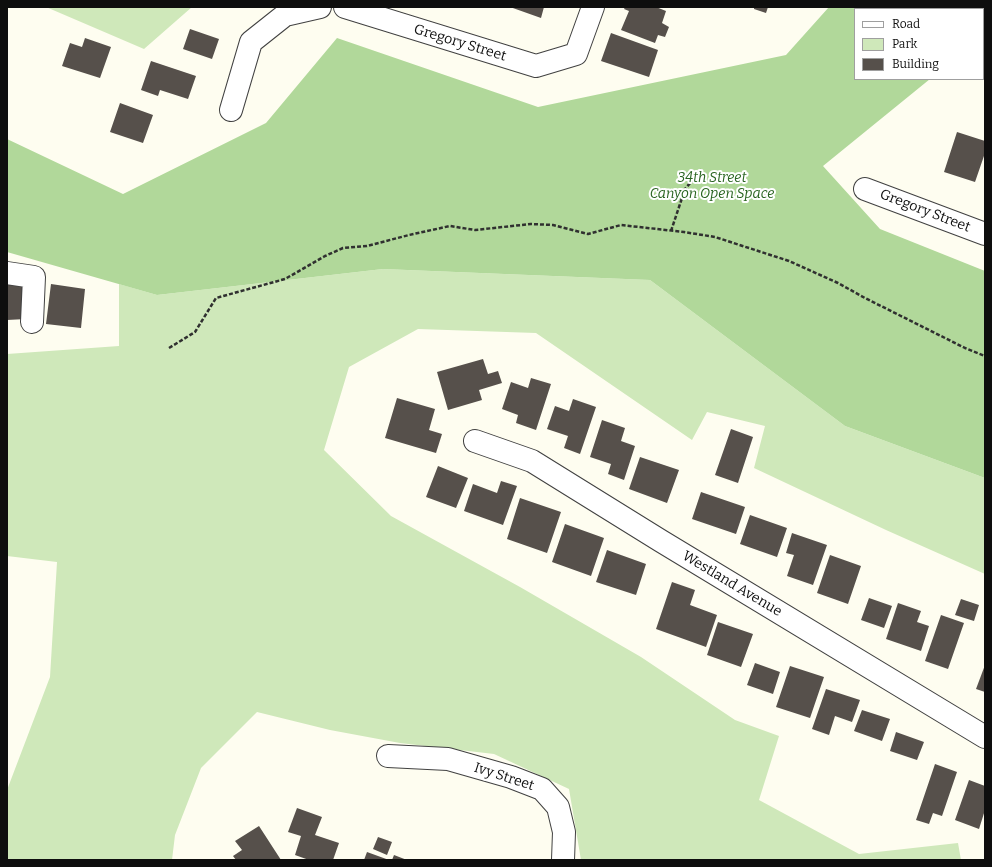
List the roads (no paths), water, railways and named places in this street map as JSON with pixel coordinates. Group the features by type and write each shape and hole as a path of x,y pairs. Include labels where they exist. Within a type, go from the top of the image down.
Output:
{"street":[{"path":"231,110 251,42 285,15 320,7"},
{"name":"Gregory Street","path":"345,7 536,66 576,54 592,7"},
{"name":"Gregory Street","path":"865,189 985,234"},
{"path":"7,273 34,277 32,322"},
{"name":"Westland Avenue","path":"475,441 532,460 661,541 985,737"},
{"name":"Ivy Street","path":"388,756 448,759 511,777 542,789 558,807 564,832 563,860"}],"park label":[{"name":"34th Street Canyon Open Space","path":"712,186"}]}
